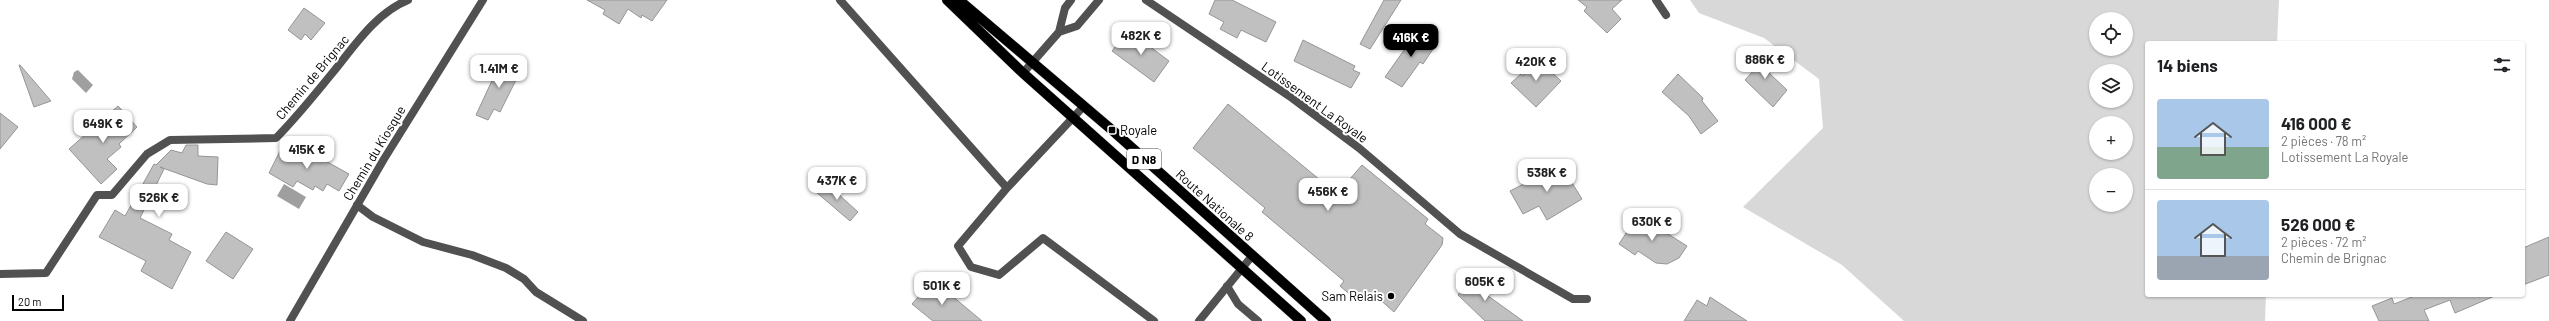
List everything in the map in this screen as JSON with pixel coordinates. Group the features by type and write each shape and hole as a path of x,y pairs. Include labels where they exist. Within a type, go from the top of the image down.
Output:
{"main road":[{"name":"D N8","path":"947,0 1023,73 1301,321"},
{"name":"Route Nationale 8","path":"959,0 1084,106 1326,321"}],"street":[{"name":"Chemin de Brignac","path":"0,274 46,272 97,195 112,195 147,154 170,140 276,138 297,118 369,27 397,4 408,0"},
{"name":"Chemin du Kiosque","path":"290,321 357,205 483,0"},
{"path":"840,0 1006,188"},
{"path":"1023,73 1059,32 1065,8 1071,0"},
{"path":"1059,32 1077,26 1099,0"},
{"name":"Lotissement La Royale","path":"1146,0 1298,102 1359,148 1460,234 1573,299 1587,299"},
{"path":"1656,0 1666,14"},
{"path":"1084,106 1006,188 958,246 971,267 998,275 1043,238 1154,321"},
{"path":"357,205 373,217 422,242 472,255 506,268 524,279 536,292 583,321"},
{"path":"1199,321 1252,256"},
{"path":"1227,286 1238,304 1258,321"}],"shaded area":[{"path":"1690,0 2279,0 2277,41 2145,41 2145,297 2266,297 2265,321 1904,321 1842,265 1743,207 1823,128 1819,79 1764,38 1699,13"},
{"path":"78,70 93,85 86,93 72,79 74,72"},
{"path":"284,184 306,197 299,209 277,196"}],"building":[{"path":"587,0 667,0 652,21 642,15 641,18 628,9 619,24 603,14 605,10"},
{"path":"1215,0 1232,0 1276,22 1266,42 1241,30 1237,38 1220,29 1224,22 1209,14"},
{"path":"1384,0 1401,0 1370,49 1360,44"},
{"path":"1578,0 1622,0 1612,9 1621,19 1607,33 1584,11 1587,7"},
{"path":"304,8 325,23 311,40 305,34 301,40 288,30"},
{"path":"1419,29 1433,39 1429,45 1433,49 1423,64 1420,62 1402,87 1385,77"},
{"path":"1128,30 1169,61 1154,82 1112,51"},
{"path":"1303,40 1355,66 1353,70 1360,73 1351,88 1294,61"},
{"path":"1763,51 1774,63 1767,71 1787,90 1773,107 1745,80 1755,69 1750,64"},
{"path":"1533,55 1561,81 1536,107 1511,83 1521,74 1523,76"},
{"path":"502,59 522,68 500,112 494,109 488,120 476,115"},
{"path":"20,65 51,101 34,107"},
{"path":"1678,74 1703,98 1702,101 1718,121 1701,134 1689,116 1662,92"},
{"path":"1228,104 1337,194 1362,165 1428,219 1425,224 1443,238 1442,245 1394,312 1377,297 1368,295 1360,303 1340,286 1344,281 1262,212 1265,208 1193,148"},
{"path":"118,106 137,127 119,144 121,147 107,159 117,169 101,184 69,149"},
{"path":"0,113 18,127 0,149"},
{"path":"186,145 198,145 198,156 218,157 217,185 207,184 160,167 164,169 140,218 172,234 169,240 191,252 172,289 141,271 146,261 99,237 115,210 125,216 154,164 156,165 171,150 182,153"},
{"path":"286,145 311,156 313,154 349,174 339,191 327,184 323,191 315,186 313,190 297,181 293,187 269,173 280,151 282,152"},
{"path":"1561,165 1582,199 1547,220 1539,206 1523,214 1510,191"},
{"path":"825,182 858,212 850,221 816,192"},
{"path":"1638,215 1687,246 1679,258 1667,264 1656,263 1638,251 1635,255 1619,244"},
{"path":"226,232 253,249 233,279 206,261"},
{"path":"2549,237 2549,275 2525,284 2525,247"},
{"path":"1477,273 1490,284 1484,293 1523,321 1485,321 1458,295 1469,280 1470,281"},
{"path":"933,280 982,321 933,321 912,304"},
{"path":"1710,297 1747,321 1684,321 1697,300 1707,306"},
{"path":"2412,297 2492,297 2455,313 2450,300 2424,310 2429,321 2379,321 2372,306 2392,298 2394,304"}],"place":[{"name":"Royale","path":"1112,130"},
{"name":"Sam Relais","path":"1391,296"}]}
